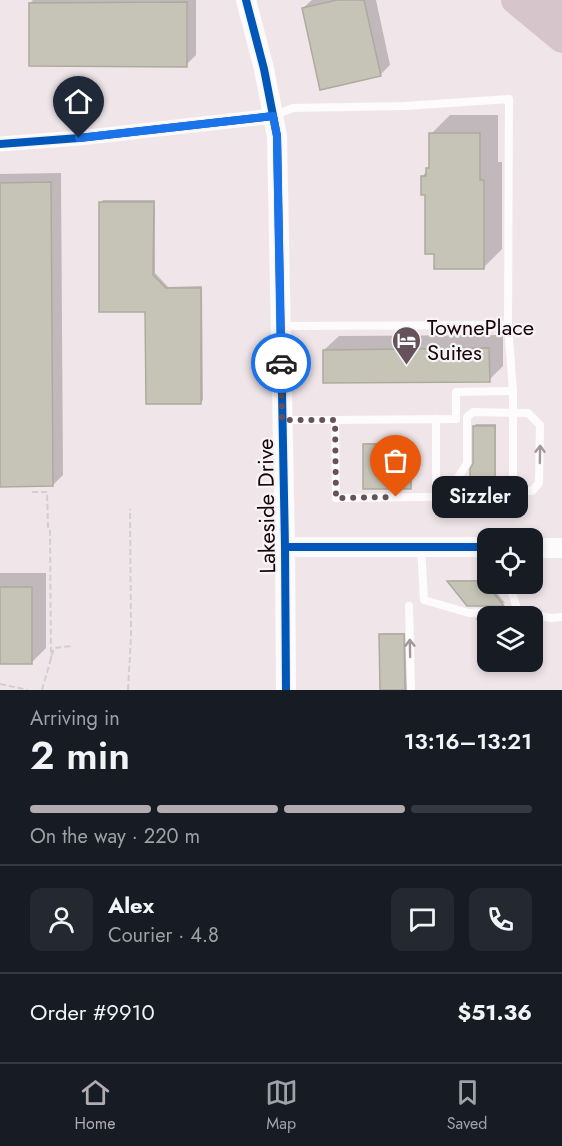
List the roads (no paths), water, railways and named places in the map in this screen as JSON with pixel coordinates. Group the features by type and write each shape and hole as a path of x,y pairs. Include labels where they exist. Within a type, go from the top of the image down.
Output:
{"highway":[{"path":"515,0 562,39"},
{"path":"541,0 562,11"}],"street":[{"name":"Lakeside Drive","path":"246,0 277,136 286,690"},
{"path":"0,144 79,138 273,116"},
{"path":"285,546 477,546"},
{"path":"543,548 562,548"}],"lane":[{"path":"273,116 297,108 405,106 509,99 508,325 513,391 513,496 336,498 335,420"},
{"path":"280,326 508,325"},
{"path":"282,420 456,419 456,392 513,391"},
{"path":"456,481 467,463 467,417 472,412 528,413 540,425 539,483 532,491 513,490"},
{"path":"436,419 436,497"},
{"path":"421,546 424,600 469,613 477,613"},
{"path":"409,606 411,690"},
{"path":"543,616 562,617"}],"place":[{"name":"TownePlace Suites","path":"406,366"},
{"name":"Sizzler","path":"396,497"}]}
